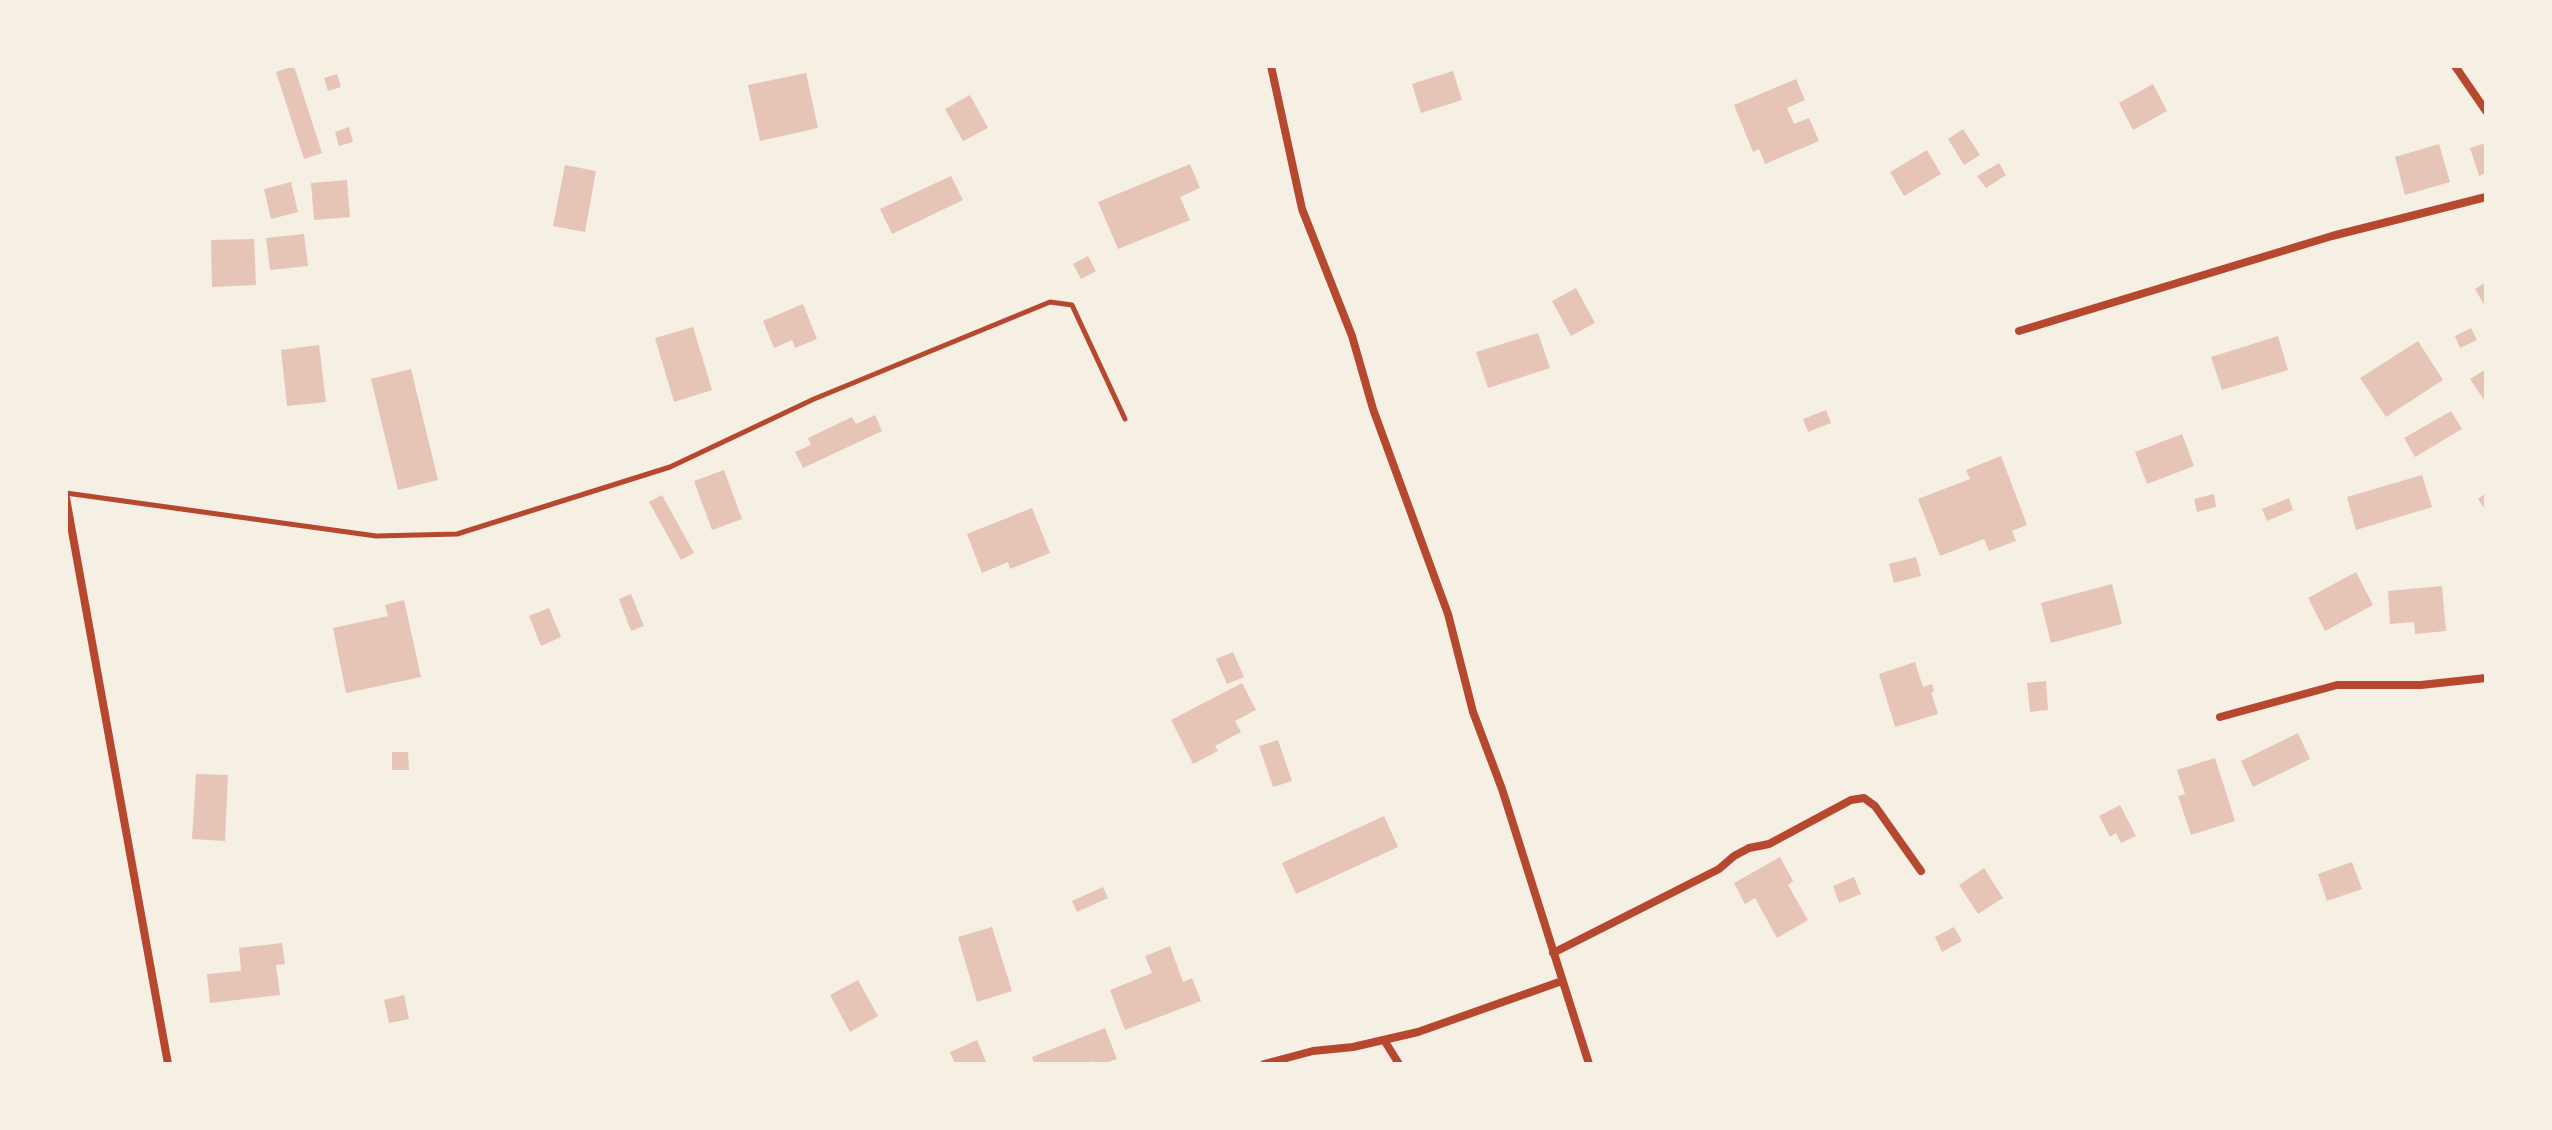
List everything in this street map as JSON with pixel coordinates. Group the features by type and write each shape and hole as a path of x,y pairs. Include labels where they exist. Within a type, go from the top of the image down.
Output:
{"street":[{"path":"1271,66 1302,209 1352,336 1373,409 1448,614 1473,712 1502,789 1589,1064"},
{"path":"2455,66 2486,111"},
{"path":"2019,331 2332,236 2486,197"},
{"path":"66,496 168,1064"},
{"path":"2220,717 2337,685 2421,685 2486,678"},
{"path":"1553,953 1719,869 1749,848 1769,844 1851,800 1864,798 1875,806 1921,871"},
{"path":"1264,1064 1313,1051 1353,1047 1418,1032 1562,981"},
{"path":"1384,1040 1399,1064"}],"lane":[{"path":"66,496 376,536 457,534 670,467 814,399 1050,302 1072,305 1125,419"}],"building":[{"path":"294,66 322,153 304,159 276,72"},
{"path":"1453,71 1462,100 1421,113 1412,84"},
{"path":"806,73 818,128 760,141 748,85"},
{"path":"337,74 341,87 328,91 324,78"},
{"path":"1796,79 1805,100 1787,108 1794,124 1809,118 1819,141 1765,164 1759,149 1753,152 1734,105"},
{"path":"2153,84 2167,111 2133,130 2119,103"},
{"path":"970,95 988,128 963,141 945,109"},
{"path":"349,127 353,142 339,146 335,132"},
{"path":"1963,129 1980,155 1964,165 1948,139"},
{"path":"2486,143 2486,173 2479,176 2470,148"},
{"path":"2439,144 2450,182 2405,195 2395,157"},
{"path":"1927,150 1941,174 1904,196 1890,172"},
{"path":"1999,163 2006,175 1986,188 1977,176"},
{"path":"1190,164 1200,188 1180,197 1190,220 1118,249 1098,202"},
{"path":"565,165 596,171 585,232 553,226"},
{"path":"951,176 963,200 892,234 880,209"},
{"path":"347,180 350,217 314,220 311,183"},
{"path":"291,182 298,212 271,219 264,189"},
{"path":"304,234 308,266 270,270 266,238"},
{"path":"254,239 256,285 212,287 211,240"},
{"path":"1088,256 1096,271 1081,279 1073,264"},
{"path":"2486,282 2486,308 2475,289"},
{"path":"1576,288 1595,323 1571,336 1552,301"},
{"path":"803,304 817,339 795,348 792,340 774,348 763,321"},
{"path":"693,327 712,390 674,402 655,338"},
{"path":"2471,328 2477,340 2460,348 2455,336"},
{"path":"1538,333 1550,368 1488,388 1476,352"},
{"path":"2278,336 2288,370 2222,390 2211,357"},
{"path":"2418,341 2443,380 2386,417 2360,378"},
{"path":"319,345 326,402 287,406 281,350"},
{"path":"411,369 438,480 398,490 371,379"},
{"path":"2486,369 2486,403 2470,379"},
{"path":"1826,410 1831,423 1808,432 1803,419"},
{"path":"2451,411 2462,429 2415,457 2404,438"},
{"path":"875,415 882,431 803,468 795,452 811,445 808,438 852,417 856,424"},
{"path":"2182,434 2194,466 2147,484 2135,452"},
{"path":"2001,456 2027,525 2012,531 2016,541 1989,551 1984,539 1940,556 1918,499 1970,479 1966,470"},
{"path":"724,470 742,519 712,530 694,481"},
{"path":"2422,475 2432,507 2356,530 2347,497"},
{"path":"2486,493 2486,511 2478,499"},
{"path":"2214,494 2216,507 2197,512 2194,499"},
{"path":"662,495 694,553 681,560 649,502"},
{"path":"2289,498 2293,510 2267,521 2262,509"},
{"path":"1032,508 1050,553 1010,569 1008,562 982,573 967,534"},
{"path":"1916,557 1921,576 1894,583 1889,564"},
{"path":"2356,572 2373,605 2325,631 2308,598"},
{"path":"2112,584 2122,624 2051,643 2041,603"},
{"path":"2442,586 2446,631 2415,634 2414,622 2390,624 2388,591"},
{"path":"631,594 644,626 631,631 619,599"},
{"path":"404,600 421,677 346,693 333,628 388,616 385,605"},
{"path":"549,608 561,637 541,646 529,616"},
{"path":"1233,652 1244,677 1227,684 1216,659"},
{"path":"1915,662 1923,687 1932,684 1934,692 1931,692 1938,714 1895,727 1879,674"},
{"path":"2046,681 2048,710 2030,712 2027,683"},
{"path":"1242,683 1256,710 1235,721 1241,732 1215,746 1218,751 1193,764 1171,720"},
{"path":"2298,733 2310,759 2253,787 2241,761"},
{"path":"1278,740 1292,781 1273,787 1259,746"},
{"path":"392,752 408,752 409,770 392,770"},
{"path":"2215,758 2235,821 2191,835 2178,796 2185,794 2177,770"},
{"path":"196,774 228,775 225,841 192,839"},
{"path":"2120,805 2136,836 2121,843 2116,833 2110,837 2099,816"},
{"path":"1384,816 1398,847 1296,894 1282,863"},
{"path":"1780,857 1793,881 1788,885 1808,920 1777,938 1755,898 1745,904 1734,883"},
{"path":"2352,862 2362,889 2327,901 2318,874"},
{"path":"1984,868 2003,898 1978,914 1959,885"},
{"path":"1854,877 1861,894 1839,903 1833,886"},
{"path":"1103,887 1108,898 1077,912 1072,901"},
{"path":"992,927 1012,991 977,1002 958,937"},
{"path":"1954,927 1962,941 1942,952 1935,937"},
{"path":"282,943 285,964 276,965 280,995 210,1003 207,974 241,971 239,948"},
{"path":"1170,946 1183,982 1192,978 1201,1001 1125,1030 1110,990 1152,973 1145,956"},
{"path":"858,980 878,1016 850,1032 830,995"},
{"path":"404,995 409,1019 389,1023 384,1000"},
{"path":"1105,1028 1117,1059 1103,1064 1094,1064 1093,1061 1086,1064 1034,1064 1032,1057"},
{"path":"977,1040 987,1064 955,1064 950,1052"}]}
